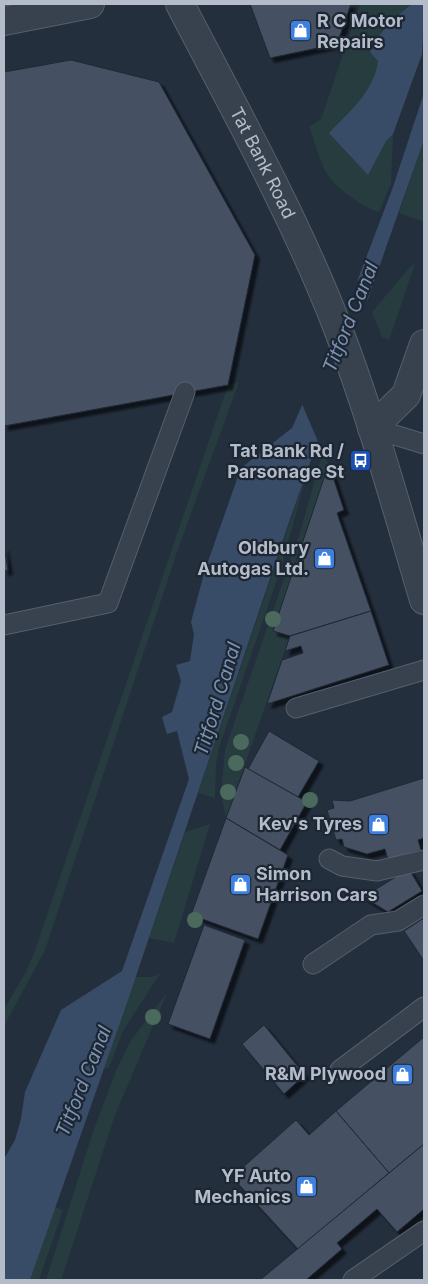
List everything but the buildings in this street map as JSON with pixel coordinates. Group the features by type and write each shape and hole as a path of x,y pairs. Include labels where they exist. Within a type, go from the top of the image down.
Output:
{"street":[{"path":"4,21 90,4"},
{"name":"Tat Bank Road","path":"180,4 288,212 337,326 372,428"},
{"path":"424,344 406,395 372,428 424,600"}],"lane":[{"path":"4,625 108,603 185,392"},
{"path":"372,428 424,444"},
{"path":"296,708 424,670"},
{"path":"329,859 342,866 377,871 424,860"},
{"path":"313,964 371,925 398,921 424,905"},
{"path":"340,1070 424,1007"},
{"path":"353,1280 424,1231"}],"green space":[{"path":"360,4 424,4 422,54 393,134 391,184 379,212 360,203 332,181 323,166 309,127 321,119"},
{"path":"424,140 424,222 399,213"},
{"path":"415,264 389,340 382,337 372,312 410,267"},
{"path":"239,382 177,552 45,950 4,1026 4,1009 25,974 34,953 228,385"},
{"path":"323,452 331,471 326,473 273,631 290,636 226,818 221,794 225,750 301,529"},
{"path":"310,463 280,571 219,748 216,764 215,798 198,793"},
{"path":"210,824 174,943 149,938 185,832"},
{"path":"161,972 123,1031 109,1068 103,1069 135,977 153,977"},
{"path":"167,993 115,1115 61,1280 46,1280 93,1132 116,1071 130,1042"},
{"path":"55,1207 63,1210 39,1280 30,1280"}],"water":[{"path":"412,4 424,4 422,54 393,134 386,141 368,175 329,133 366,92 376,72 378,61 370,52 378,37 393,20"},
{"name":"Titford Canal","path":"424,93 424,140 288,525 129,997 30,1280 4,1280 4,1159 15,1140 21,1119 25,1092 61,1010 122,971 189,779 177,731 167,734 162,717 172,712 181,681 176,665 190,661 194,634 191,622 205,570 241,468 292,428 358,279 393,187"}],"pier":[{"path":"358,279 369,306 319,444 302,404"}],"place":[{"name":"R C Motor Repairs","path":"301,31"},
{"name":"Tat Bank Rd / Parsonage St","path":"360,461"},
{"name":"Oldbury Autogas Ltd.","path":"325,558"},
{"name":"Kev's Tyres","path":"378,824"},
{"name":"Simon Harrison Cars","path":"240,884"},
{"name":"R&M Plywood","path":"402,1074"},
{"name":"YF Auto Mechanics","path":"307,1186"}]}
